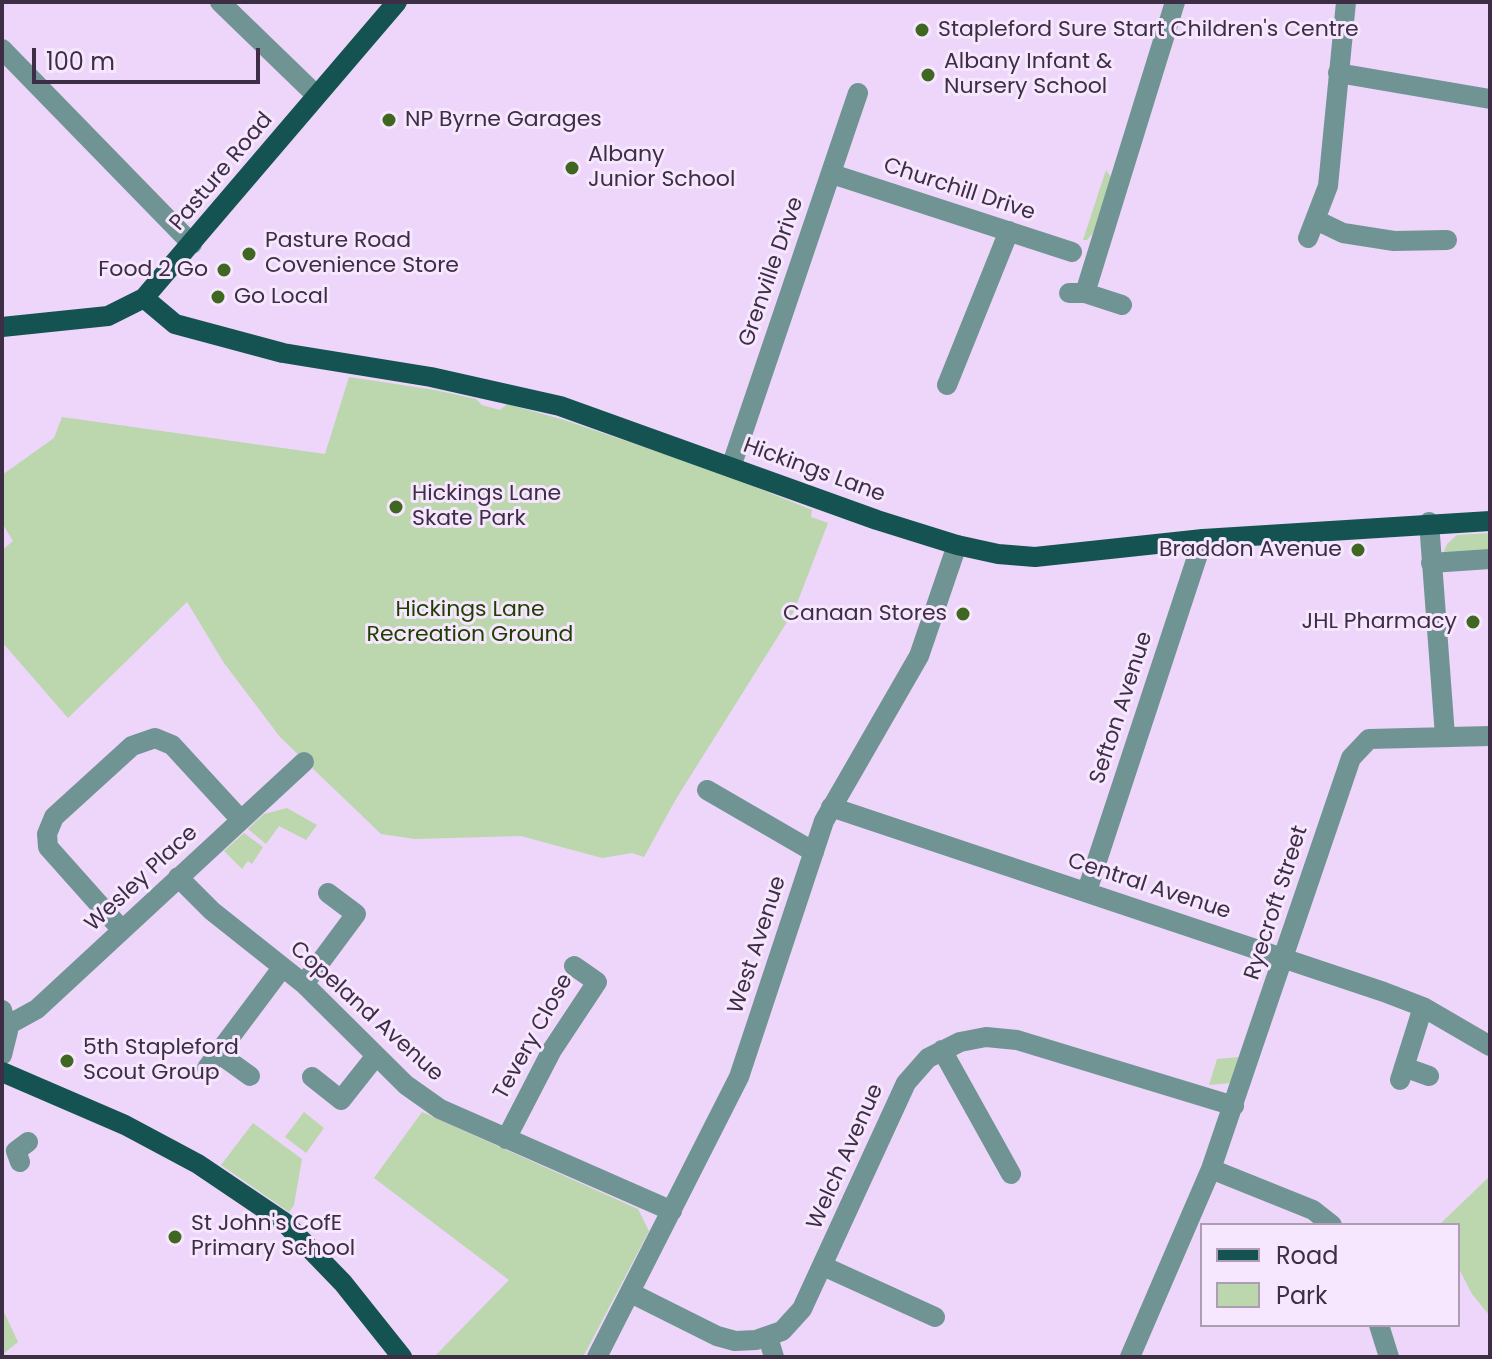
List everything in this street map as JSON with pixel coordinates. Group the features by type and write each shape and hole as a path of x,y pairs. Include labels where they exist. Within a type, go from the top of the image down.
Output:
{"main road":[{"name":"Pasture Road","path":"144,298 397,2"},
{"name":"Hickings Lane","path":"144,298 175,324 328,363 431,377 560,406 957,545 1035,557 1203,539 1429,522 1490,521"},
{"path":"2,327 108,316 144,298"},
{"path":"2,1072 125,1125 198,1164 284,1222 316,1253 402,1357"}],"street":[{"path":"220,2 316,95"},
{"path":"1122,305 1077,293 1138,158 1175,2"},
{"path":"1346,2 1328,186 1312,229 1343,233 1421,232 1447,240"},
{"path":"2,49 192,244"},
{"path":"1338,73 1490,99"},
{"name":"Grenville Drive","path":"731,467 858,93"},
{"name":"Churchill Drive","path":"832,174 1072,252"},
{"path":"947,385 1009,231"},
{"path":"1429,522 1445,736"},
{"name":"Sefton Avenue","path":"1087,891 1203,539"},
{"name":"West Avenue","path":"597,1357 739,1077 831,807 919,656 957,545"},
{"path":"1431,563 1490,559"},
{"name":"Ryecroft Street","path":"1130,1357 1211,1169 1356,749 1369,739 1490,736"},
{"path":"122,930 48,847 47,834 54,817 132,746 155,738 172,745 241,820"},
{"name":"Wesley Place","path":"5,1017 30,1015 304,762"},
{"path":"707,790 814,852"},
{"name":"Central Avenue","path":"831,807 1285,957 1423,1007 1490,1046"},
{"name":"Copeland Avenue","path":"178,877 212,911 304,984 375,1057 440,1109 672,1211"},
{"path":"304,984 356,914 328,893"},
{"name":"Tevery Close","path":"506,1139 552,1050 597,982 574,966"},
{"path":"250,1076 212,1060 282,968"},
{"path":"1423,1007 1402,1073 1429,1076"},
{"path":"2,1055 5,1017"},
{"name":"Welch Avenue","path":"631,1293 717,1336 771,1347 799,1315 896,1100 918,1067 942,1050 986,1037 1017,1040 1234,1106"},
{"path":"942,1050 1011,1174"},
{"path":"312,1077 328,1102 341,1100 375,1057"},
{"path":"1211,1169 1313,1210 1329,1223"},
{"path":"823,1266 935,1317"},
{"path":"1380,1327 1389,1357"}],"green space":[{"path":"1106,170 1111,177 1093,233 1083,240"},
{"name":"Hickings Lane Recreation Ground","path":"349,377 435,390 476,399 482,405 500,410 507,404 564,420 723,474 812,510 811,517 828,523 794,611 676,799 644,857 632,853 602,858 521,836 415,839 381,834 280,737 224,663 187,602 68,718 2,642 2,550 13,541 2,523 2,475 54,438 62,417 325,454"},
{"path":"1490,533 1490,551 1443,554 1447,544 1457,535"},
{"path":"287,808 317,825 306,840 279,826 266,844 248,829 264,814"},
{"path":"244,833 263,847 252,864 248,861 242,869 224,851"},
{"path":"1240,1057 1230,1083 1209,1085 1217,1059"},
{"path":"304,1112 324,1128 306,1153 285,1137"},
{"path":"422,1112 638,1209 649,1231 583,1357 434,1357 509,1280 374,1178"},
{"path":"253,1123 302,1159 294,1205 289,1212 221,1165"},
{"path":"1490,1176 1490,1316 1472,1294 1460,1271 1460,1223 1441,1223"},
{"path":"2,1308 18,1342 2,1355"}],"place":[{"name":"Stapleford Sure Start Children's Centre","path":"922,30"},
{"name":"Albany Infant & Nursery School","path":"928,75"},
{"name":"NP Byrne Garages","path":"389,120"},
{"name":"Albany Junior School","path":"572,168"},
{"name":"Pasture Road Covenience Store","path":"249,254"},
{"name":"Food 2 Go","path":"224,270"},
{"name":"Go Local","path":"218,297"},
{"name":"Hickings Lane Skate Park","path":"396,507"},
{"name":"Braddon Avenue","path":"1358,550"},
{"name":"Canaan Stores","path":"963,614"},
{"name":"JHL Pharmacy","path":"1473,622"},
{"name":"5th Stapleford Scout Group","path":"67,1061"},
{"name":"St John's CofE Primary School","path":"175,1237"}]}
